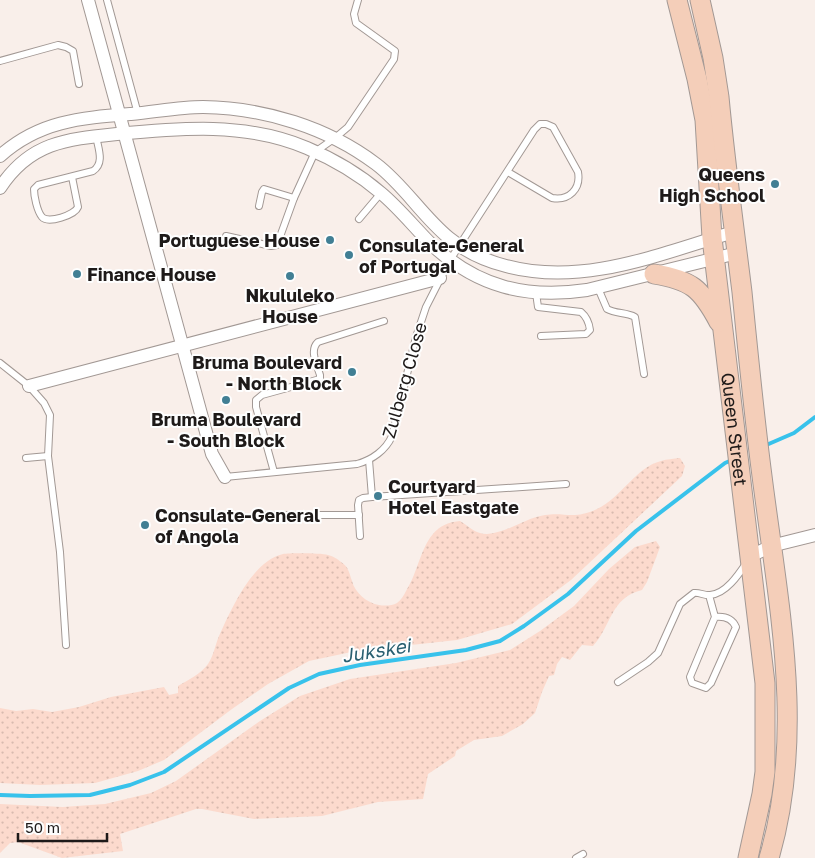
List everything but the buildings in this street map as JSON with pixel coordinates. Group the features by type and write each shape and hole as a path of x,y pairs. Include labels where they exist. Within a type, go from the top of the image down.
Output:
{"main road":[{"name":"Queen Street","path":"677,0 697,79 705,120 714,259 765,683 766,744 762,794 748,858"},
{"name":"Queen Street","path":"700,0 713,58 719,97 754,417 786,672 788,743 784,796 769,858"},
{"path":"654,274 680,279 692,286 707,301 723,330"}],"street":[{"path":"88,0 212,454 225,477"},
{"path":"0,156 16,142 53,125 120,115 201,107 225,108 260,113 288,120 335,138 368,158 390,175 432,222 459,246 475,256 507,266 534,272 582,272 658,256 734,232"},
{"path":"153,112 155,130"},
{"path":"0,188 15,167 34,153 64,141 155,130 196,128 236,130 280,138 315,152 343,167 381,193 431,244 467,272 489,282 526,292 570,292 598,288 737,252"},
{"path":"29,386 440,278"},
{"path":"751,556 771,546 815,535"}],"lane":[{"path":"107,0 138,114"},
{"path":"226,236 275,246 315,152 335,138 356,117 394,59 394,51 356,23 354,14 358,0"},
{"path":"0,61 58,46 66,47 73,51 79,84"},
{"name":"Zulberg Close","path":"369,460 382,450 392,436 421,318 440,278 534,130 540,124 553,127 578,172 580,180 578,186 567,196 560,199 552,198 508,172"},
{"path":"72,177 77,211 48,220 40,215 34,189 38,185 94,171 100,165 96,136"},
{"path":"259,206 264,189 294,198"},
{"path":"359,219 381,193"},
{"path":"598,288 607,309 615,313 628,313 635,317 644,374"},
{"path":"536,293 538,307 542,309 582,312 586,316 590,330 586,334 541,336"},
{"path":"274,472 256,407 256,400 262,395 320,379 313,350 314,345 318,342 384,321"},
{"path":"0,363 29,386 44,403 50,415 48,456 60,552 66,645"},
{"path":"26,458 48,456"},
{"path":"225,477 357,464 369,460 372,497"},
{"path":"360,536 359,500 363,498 566,484"},
{"path":"259,516 358,515"},
{"path":"618,682 658,653 682,601 694,593 709,595 720,591 729,584 751,556"},
{"path":"709,595 715,617 690,677 692,684 703,688 706,688 711,683 736,627 735,623 729,618 715,617"},
{"path":"576,858 583,854"}],"shaded area":[{"path":"680,458 685,466 682,476 571,580 512,624 457,640 356,651 309,661 268,684 164,760 138,771 95,783 40,785 0,783 0,708 16,711 33,709 52,712 79,707 111,697 164,687 169,695 178,693 178,686 198,674 208,664 236,600 252,576 272,558 292,553 331,556 346,566 356,590 362,597 375,604 383,606 393,605 398,602 412,581 430,538 447,524 460,521 476,531 487,534 502,531 545,515 582,514 606,504 652,464 663,460"},
{"path":"656,541 660,547 647,582 642,590 631,594 617,606 593,646 582,645 570,660 562,657 557,664 554,675 549,676 535,713 523,724 502,736 474,740 456,751 455,756 428,774 423,799 378,802 322,816 254,819 196,809 120,834 123,851 62,858 18,842 10,843 0,853 0,804 63,807 105,804 151,793 176,781 260,721 300,696 350,679 456,663 510,650 574,606 609,569 635,547"}],"waterway":[{"path":"764,446 794,433 815,417"},
{"name":"Jukskei","path":"0,795 90,795 130,785 164,772 289,688 319,674 360,665 466,650 500,641 568,594 636,531 725,463 732,460"}],"place":[{"name":"Queens High School","path":"775,184"},
{"name":"Portuguese House","path":"330,240"},
{"name":"Consulate-General of Portugal","path":"349,255"},
{"name":"Finance House","path":"77,274"},
{"name":"Nkululeko House","path":"290,276"},
{"name":"Bruma Boulevard - North Block","path":"352,372"},
{"name":"Bruma Boulevard - South Block","path":"226,400"},
{"name":"Courtyard Hotel Eastgate","path":"378,496"},
{"name":"Consulate-General of Angola","path":"145,525"}]}
